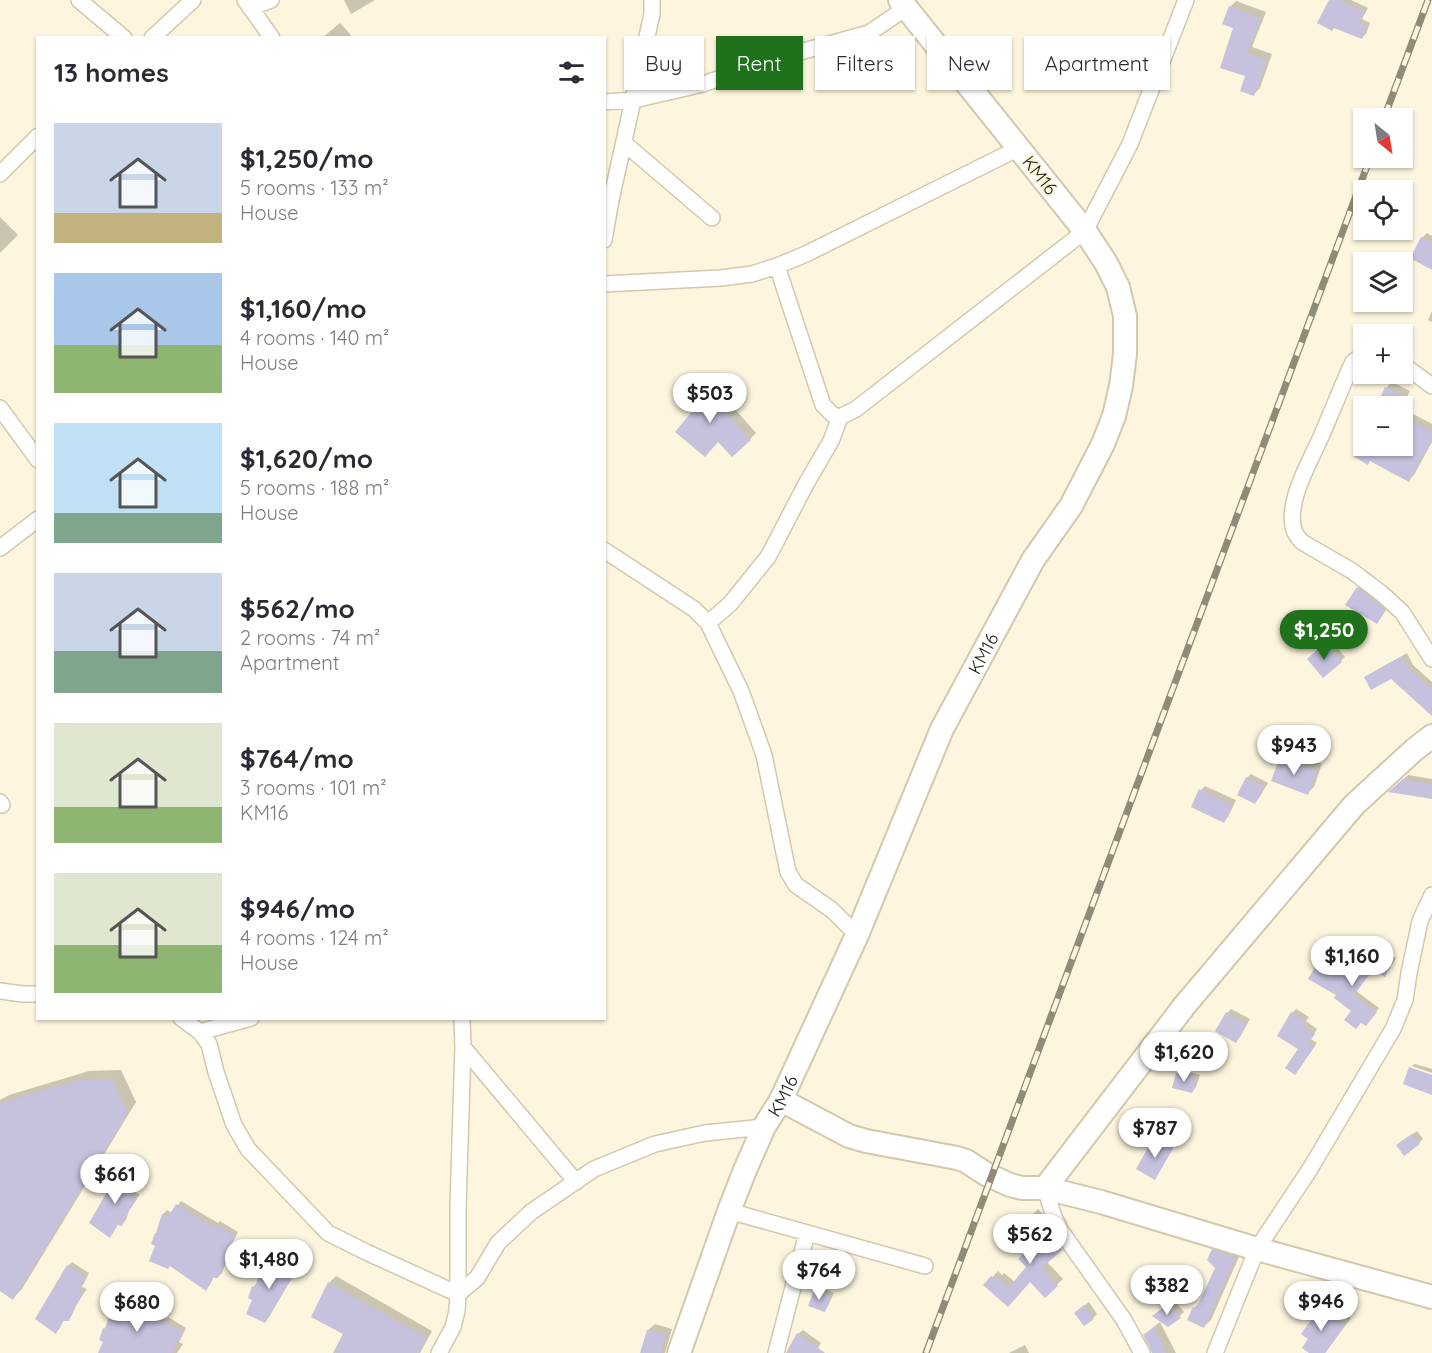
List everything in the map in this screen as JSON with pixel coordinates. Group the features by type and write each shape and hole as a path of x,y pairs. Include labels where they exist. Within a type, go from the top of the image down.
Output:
{"street":[{"path":"79,0 122,36"},
{"path":"154,36 193,0"},
{"path":"271,0 248,4 271,36"},
{"path":"606,229 652,14 652,0"},
{"path":"777,266 823,405 833,415 840,417 856,409 1085,231 1130,144 1186,0"},
{"path":"606,102 634,100 703,84 782,57 869,33 903,4"},
{"name":"KM16","path":"679,1353 729,1211 764,1127 781,1100 857,934 942,729 1033,560 1071,506 1103,444 1114,416 1121,386 1125,354 1125,316 1118,286 1106,263 1085,231 903,4"},
{"path":"0,174 36,138"},
{"path":"624,143 712,218"},
{"path":"606,284 721,278 752,274 777,266 806,254 1019,148"},
{"path":"1353,362 1301,479 1294,505 1292,525 1295,535 1302,542 1352,571 1382,593 1402,612 1432,659"},
{"path":"1413,372 1432,386"},
{"path":"0,408 36,457"},
{"path":"708,623 741,592 768,556 831,441 840,417"},
{"path":"0,548 36,521"},
{"path":"606,551 694,609 708,623 741,691 764,754 788,872 796,885 832,910 857,934"},
{"path":"1045,1188 1185,1005 1331,831 1354,805 1432,736"},
{"path":"1215,1353 1257,1249 1310,1169 1393,1029 1405,1000 1420,921 1432,895"},
{"path":"0,991 36,994"},
{"path":"184,1020 200,1032 209,1044 234,1125 248,1149 309,1215 328,1233 458,1294"},
{"path":"200,1032 244,1020"},
{"path":"439,1353 453,1327 457,1311 462,1020"},
{"path":"463,1047 576,1182"},
{"path":"781,1100 857,1139 957,1158 1010,1185 1022,1188 1045,1188 1101,1202 1257,1249 1432,1297"},
{"path":"458,1294 477,1278 498,1244 531,1212 594,1169 655,1144 705,1133 764,1127"},
{"path":"1045,1188 1061,1231 1124,1320 1142,1353"},
{"path":"729,1211 925,1266"},
{"path":"776,1353 807,1233"}],"building":[{"path":"1329,0 1340,0 1365,12 1359,23 1367,26 1362,39 1334,28 1332,31 1317,23"},
{"path":"1229,6 1261,18 1247,53 1267,60 1254,96 1240,91 1245,76 1220,68 1233,28 1222,24"},
{"path":"1421,237 1432,243 1432,270 1413,260 1413,252"},
{"path":"697,380 751,440 732,457 718,442 705,457 675,432 694,409 681,394"},
{"path":"1385,387 1404,396 1381,396"},
{"path":"1414,422 1432,432 1432,440 1409,482 1370,461 1368,465 1353,456 1413,456"},
{"path":"1357,587 1386,610 1377,624 1345,605"},
{"path":"1325,643 1342,662 1323,678 1307,659"},
{"path":"1402,656 1409,669 1432,689 1432,716 1391,679 1371,690 1364,677"},
{"path":"1280,757 1317,771 1308,795 1271,781"},
{"path":"1246,777 1264,787 1255,804 1237,795"},
{"path":"1403,779 1432,784 1432,799 1388,792"},
{"path":"1199,789 1233,805 1224,823 1191,807"},
{"path":"1372,950 1393,962 1385,977 1373,970 1354,995 1377,1012 1366,1026 1361,1023 1356,1029 1344,1020 1351,1011 1334,998 1336,995 1308,979 1317,964 1338,977 1345,968 1356,977"},
{"path":"1226,1012 1247,1024 1236,1043 1215,1031"},
{"path":"1291,1012 1306,1021 1303,1026 1315,1034 1308,1043 1314,1047 1295,1075 1285,1068 1298,1049 1277,1036"},
{"path":"1409,1067 1432,1075 1432,1095 1403,1084"},
{"path":"1176,1073 1197,1079 1192,1093 1172,1088"},
{"path":"112,1079 128,1113 13,1300 0,1291 0,1103 79,1080"},
{"path":"1412,1134 1420,1144 1404,1156 1396,1145"},
{"path":"1157,1139 1173,1148 1155,1180 1136,1169 1150,1144 1154,1146"},
{"path":"119,1171 139,1183 132,1197 137,1199 122,1226 117,1225 110,1238 89,1223"},
{"path":"176,1204 214,1227 215,1224 235,1236 228,1250 233,1252 218,1278 213,1278 206,1291 170,1266 168,1269 149,1261 155,1246 151,1244 162,1214 168,1217"},
{"path":"1031,1214 1062,1250 1042,1268 1058,1286 1045,1298 1030,1282 1008,1307 983,1285 991,1276 995,1279 997,1277 1009,1287 1026,1267 1018,1259 1035,1243 1019,1226"},
{"path":"1212,1249 1236,1257 1204,1328 1187,1320 1193,1307 1196,1309 1215,1268 1207,1260"},
{"path":"276,1259 296,1271 265,1323 246,1314 252,1300 248,1298 252,1286 255,1288 261,1268 268,1272"},
{"path":"67,1265 86,1278 79,1291 84,1293 69,1321 63,1321 56,1334 35,1319"},
{"path":"328,1282 427,1338 418,1353 333,1353 343,1334 311,1317"},
{"path":"814,1290 831,1297 825,1312 808,1306"},
{"path":"125,1300 183,1332 172,1353 98,1353 103,1342 99,1340 111,1309 117,1313"},
{"path":"1169,1303 1181,1318 1168,1327 1152,1316"},
{"path":"1084,1305 1094,1319 1084,1326 1074,1313"},
{"path":"1320,1307 1345,1325 1325,1353 1309,1353 1302,1348 1308,1339 1301,1334"},
{"path":"1154,1327 1167,1353 1152,1353 1143,1335"},
{"path":"647,1330 666,1335 661,1353 640,1353"},
{"path":"797,1333 825,1353 786,1353"}],"railway":[{"path":"1388,108 1428,0"},
{"path":"926,1353 1366,168"}]}
